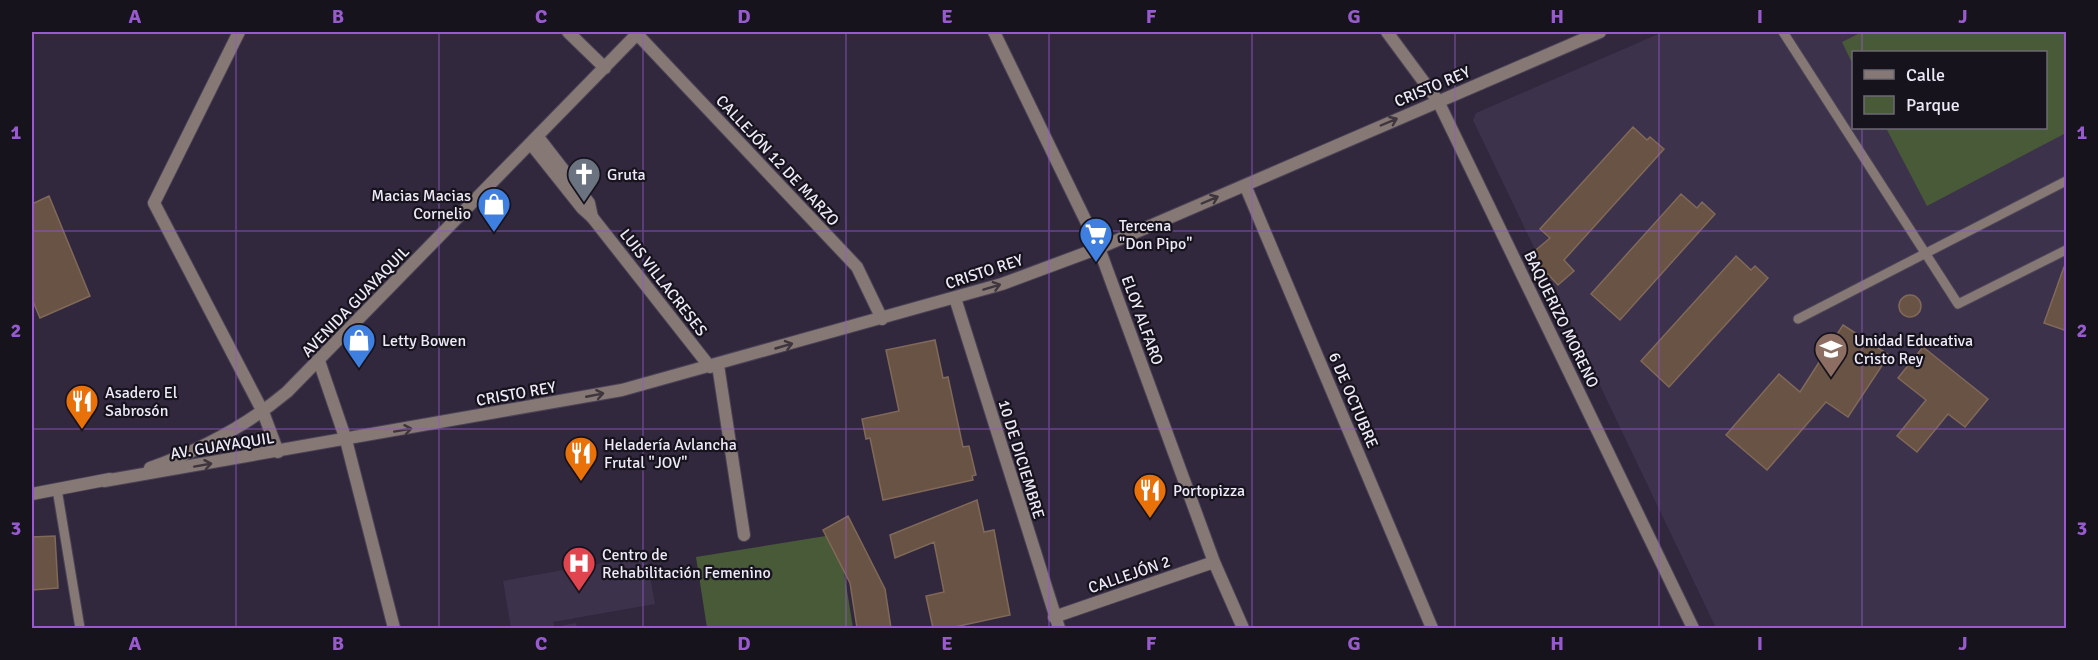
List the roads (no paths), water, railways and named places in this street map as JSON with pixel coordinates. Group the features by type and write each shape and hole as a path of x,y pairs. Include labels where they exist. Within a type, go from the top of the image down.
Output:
{"street":[{"path":"239,32 154,203 263,412 278,452"},
{"path":"568,32 605,68"},
{"name":"ELOY ALFARO","path":"994,32 1099,248 1214,562 1243,628"},
{"name":"BAQUERIZO MORENO","path":"1386,32 1438,101 1693,628"},
{"name":"CRISTO REY","path":"346,440 622,390 1002,284 1099,248 1600,32"},
{"name":"AVENIDA GUAYAQUIL","path":"32,494 104,481 181,456 230,433 263,412 319,361 638,33"},
{"name":"CALLEJÓN 12 DE MARZO","path":"638,33 857,267 882,319"},
{"name":"LUIS VILLACRESES","path":"534,140 590,203 592,217 714,366"},
{"name":"6 DE OCTUBRE","path":"1245,185 1432,628"},
{"name":"10 DE DICIEMBRE","path":"955,298 1057,623"},
{"path":"319,361 346,440 394,628"},
{"path":"714,366 744,536"},
{"name":"AV. GUAYAQUIL","path":"104,481 346,440"},
{"name":"CALLEJÓN 2","path":"1057,623 1214,562"}],"lane":[{"path":"1783,32 1958,304 2067,250"},
{"path":"1798,319 2067,180"},
{"path":"57,489 80,628"}],"place":[{"name":"Gruta","path":"584,203"},
{"name":"Macias Macias Cornelio","path":"494,233"},
{"name":"Tercena \"Don Pipo\"","path":"1096,263"},
{"name":"Letty Bowen","path":"359,369"},
{"name":"Unidad Educativa Cristo Rey","path":"1831,378"},
{"name":"Asadero El Sabrosón","path":"82,430"},
{"name":"Heladería Avlancha Frutal \"JOV\"","path":"581,482"},
{"name":"Portopizza","path":"1150,519"},
{"name":"Centro de Rehabilitación Femenino","path":"579,592"}]}
